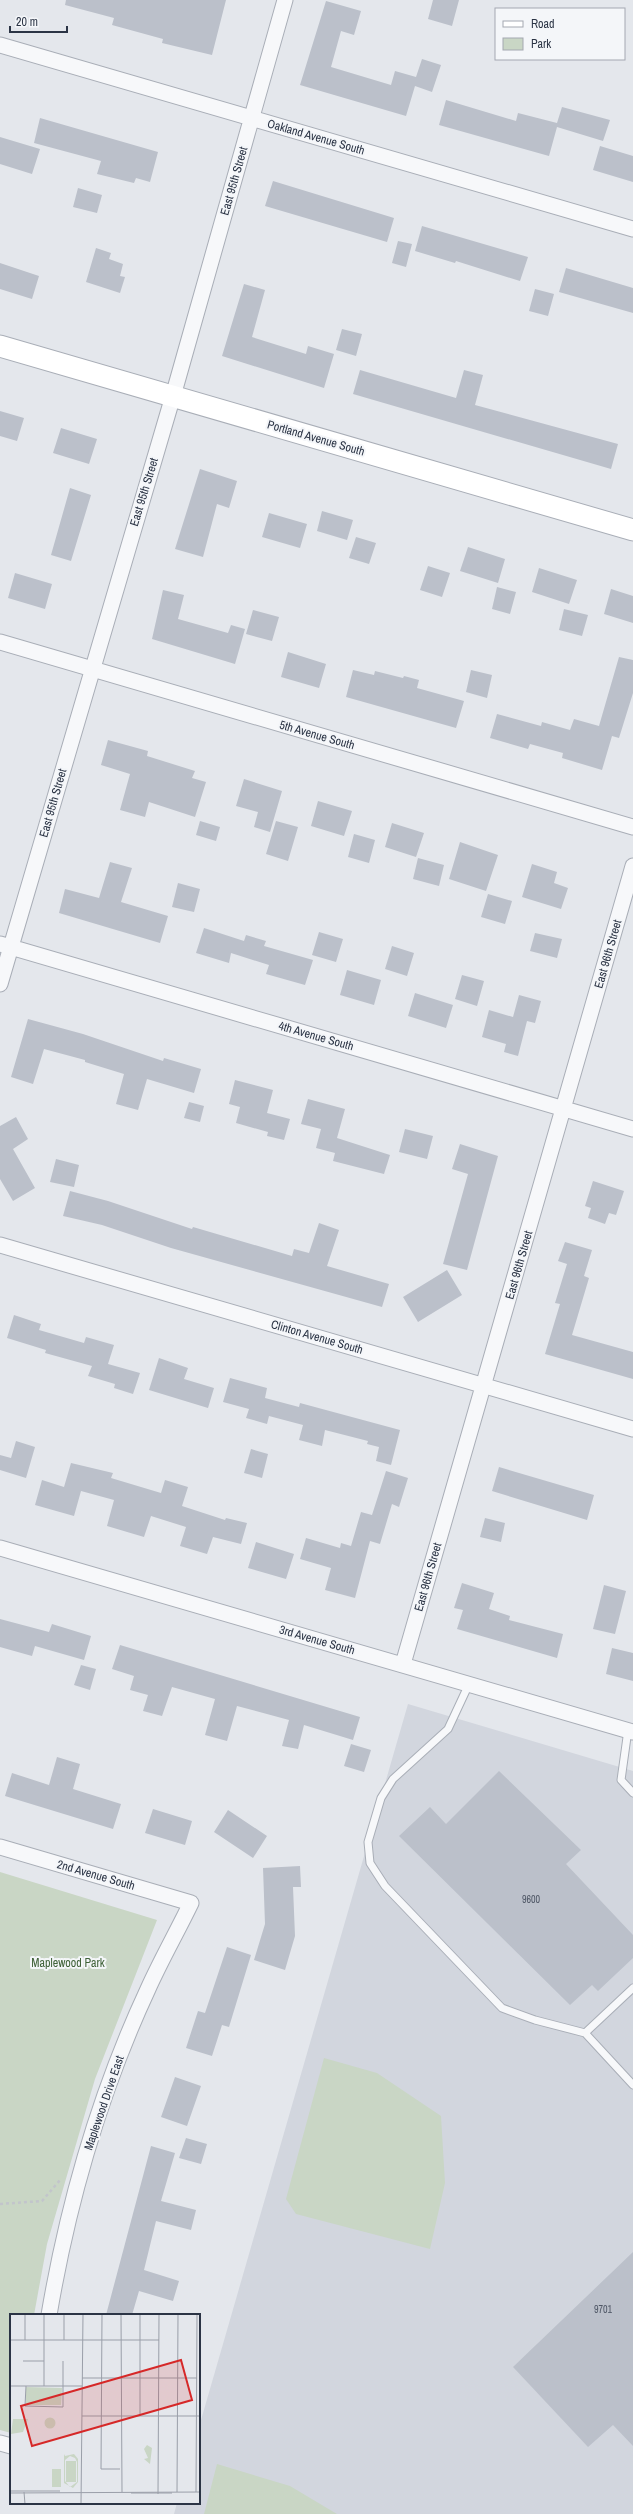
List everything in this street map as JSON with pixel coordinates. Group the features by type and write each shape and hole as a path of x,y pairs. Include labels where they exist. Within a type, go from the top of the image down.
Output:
{"main road":[{"name":"Portland Avenue South","path":"0,346 633,530"}],"street":[{"name":"East 95th Street","path":"0,984 5,946 92,669 173,396 285,0"},
{"name":"Oakland Avenue South","path":"0,45 633,230"},
{"name":"5th Avenue South","path":"0,642 633,828"},
{"name":"East 96th Street","path":"403,1664 633,866"},
{"name":"4th Avenue South","path":"5,946 633,1129"},
{"name":"Clinton Avenue South","path":"0,1245 633,1428"},
{"name":"3rd Avenue South","path":"0,1548 631,1731"},
{"name":"2nd Avenue South","path":"0,1847 191,1903"},
{"name":"Maplewood Drive East","path":"49,2314 58,2263 81,2169 111,2078 144,1997 191,1903"},
{"path":"0,2443 10,2446"}],"lane":[{"path":"469,1684 448,1729 393,1779 381,1798 368,1842 370,1863 385,1886 502,2008 585,2034 633,2085"},
{"path":"631,1731 620,1780 633,1793"},
{"path":"585,2034 633,1988"}],"path":[{"path":"0,2204 42,2201 64,2174 81,2169"}],"shaded area":[{"path":"408,1704 633,1771 633,2514 174,2514 177,2504 200,2504 200,2424"}],"green space":[{"name":"Maplewood Park","path":"0,1872 157,1920 95,2079 47,2244 34,2314 10,2314 10,2433 0,2430"},
{"path":"324,2058 377,2073 441,2116 445,2183 430,2249 296,2214 286,2199"},
{"path":"217,2464 290,2486 337,2514 204,2514"}],"building":[{"path":"66,0 226,0 212,55 162,43 163,39 112,25 114,18 65,5"},
{"path":"433,0 459,0 452,26 428,19"},
{"path":"326,1 361,11 354,35 341,31 331,67 391,85 395,71 416,77 422,59 441,65 432,92 415,86 406,116 300,85"},
{"path":"446,100 516,121 518,113 557,123 562,107 610,120 603,141 557,127 549,156 439,125"},
{"path":"40,118 158,152 150,182 136,178 134,183 97,174 101,161 34,143"},
{"path":"0,137 40,149 32,174 0,164"},
{"path":"600,146 633,156 633,182 593,170"},
{"path":"273,181 394,218 387,242 265,206"},
{"path":"78,188 102,195 97,213 73,207"},
{"path":"422,226 528,257 520,281 456,261 455,263 415,251"},
{"path":"398,241 412,244 406,267 392,263"},
{"path":"96,248 111,253 109,259 123,264 120,276 125,277 120,293 86,282"},
{"path":"0,263 39,276 32,299 0,289"},
{"path":"566,268 633,288 633,313 559,292"},
{"path":"244,284 265,290 252,337 306,354 308,346 334,354 324,388 222,356"},
{"path":"535,289 554,294 548,316 529,311"},
{"path":"342,329 362,334 356,356 336,350"},
{"path":"360,370 456,398 464,370 483,375 475,405 618,444 611,469 353,394"},
{"path":"0,411 24,418 17,441 0,436"},
{"path":"61,428 97,439 89,464 53,453"},
{"path":"200,469 237,481 229,508 217,504 203,557 175,549"},
{"path":"70,488 91,495 71,561 51,555"},
{"path":"322,511 353,520 347,540 317,531"},
{"path":"269,513 307,524 300,548 262,537"},
{"path":"356,537 376,543 369,564 349,558"},
{"path":"468,547 505,559 498,583 460,571"},
{"path":"428,566 450,573 442,597 420,590"},
{"path":"539,568 577,580 569,604 532,592"},
{"path":"15,573 52,584 45,609 8,598"},
{"path":"497,587 516,592 510,614 492,609"},
{"path":"611,589 633,596 633,623 604,614"},
{"path":"163,590 184,595 178,619 228,633 231,625 245,629 235,664 152,639"},
{"path":"564,609 588,615 582,636 559,630"},
{"path":"253,610 279,617 272,641 246,634"},
{"path":"288,652 326,664 319,688 281,677"},
{"path":"619,657 633,660 633,693 619,738 612,736 602,770 562,758 563,753 530,744 528,749 490,738 497,714 541,726 542,722 570,730 574,719 599,726"},
{"path":"353,670 374,675 375,671 403,678 404,676 419,680 417,688 464,701 456,728 346,697"},
{"path":"471,670 492,675 487,698 466,692"},
{"path":"108,740 148,751 147,756 195,771 192,778 206,782 195,817 149,802 145,817 120,810 130,774 101,765"},
{"path":"244,779 282,791 270,832 254,827 258,812 236,806"},
{"path":"318,801 352,811 344,836 311,826"},
{"path":"200,821 220,827 216,841 196,835"},
{"path":"276,821 298,827 288,861 266,854"},
{"path":"392,823 424,833 416,857 385,847"},
{"path":"354,834 375,840 369,863 348,857"},
{"path":"460,842 498,855 486,891 449,879"},
{"path":"418,858 444,865 439,886 413,879"},
{"path":"110,862 132,868 121,902 168,916 160,943 59,913 65,889 99,898"},
{"path":"532,864 557,872 554,883 568,888 561,909 522,897"},
{"path":"178,883 200,889 194,912 172,907"},
{"path":"488,894 512,901 505,924 481,917"},
{"path":"204,928 244,941 246,935 266,941 264,946 313,960 305,985 266,974 269,965 231,953 229,963 196,953"},
{"path":"319,932 343,939 336,962 312,955"},
{"path":"535,933 562,939 557,958 530,951"},
{"path":"392,946 414,953 407,976 385,969"},
{"path":"347,970 381,980 374,1005 340,995"},
{"path":"462,975 484,981 477,1006 455,999"},
{"path":"415,993 453,1005 446,1028 408,1016"},
{"path":"519,995 541,1001 535,1023 527,1021 518,1056 504,1052 506,1044 482,1037 489,1010 513,1017"},
{"path":"28,1019 83,1034 163,1061 164,1058 201,1069 194,1093 147,1079 138,1110 116,1104 124,1074 85,1062 85,1060 44,1049 33,1084 11,1077"},
{"path":"235,1080 273,1090 267,1113 290,1119 284,1140 267,1136 268,1132 236,1123 240,1107 229,1104"},
{"path":"308,1099 345,1109 337,1138 390,1155 384,1174 333,1161 335,1153 316,1148 321,1129 301,1124"},
{"path":"189,1102 204,1106 200,1122 184,1118"},
{"path":"16,1117 28,1139 13,1149 35,1188 13,1201 0,1179 0,1126"},
{"path":"405,1129 433,1136 427,1159 399,1152"},
{"path":"460,1144 498,1156 467,1270 443,1264 468,1174 452,1169"},
{"path":"56,1159 79,1165 74,1187 50,1182"},
{"path":"593,1181 624,1191 616,1215 609,1213 605,1224 588,1218 591,1208 585,1206"},
{"path":"70,1191 108,1201 192,1229 193,1227 292,1256 294,1249 309,1253 319,1223 339,1230 327,1266 389,1284 382,1307 171,1248 102,1225 63,1216"},
{"path":"565,1242 592,1250 584,1276 589,1278 572,1335 633,1352 633,1379 545,1354 560,1304 555,1303 567,1264 558,1261"},
{"path":"447,1270 462,1295 418,1322 403,1297"},
{"path":"14,1315 41,1324 39,1330 84,1343 86,1337 114,1345 108,1364 140,1373 133,1394 114,1388 115,1384 88,1376 92,1366 45,1353 46,1350 7,1338"},
{"path":"159,1358 188,1368 184,1379 214,1388 208,1408 149,1390"},
{"path":"230,1378 267,1388 265,1398 299,1407 300,1403 400,1430 391,1465 376,1461 379,1447 367,1444 368,1441 325,1430 322,1446 299,1440 303,1425 269,1416 267,1424 246,1418 249,1409 223,1402"},
{"path":"16,1441 35,1447 26,1478 0,1470 0,1455 11,1458"},
{"path":"251,1449 268,1454 262,1478 244,1473"},
{"path":"71,1463 113,1473 111,1478 161,1493 165,1480 188,1487 182,1506 225,1520 226,1518 247,1523 241,1544 213,1537 207,1554 180,1546 186,1527 151,1516 144,1537 107,1526 114,1500 81,1491 74,1516 35,1505 42,1480 64,1487"},
{"path":"499,1467 594,1495 587,1520 492,1491"},
{"path":"386,1471 408,1478 399,1507 392,1504 380,1544 370,1541 355,1598 325,1590 331,1568 300,1559 306,1538 340,1548 341,1543 351,1546 361,1512 372,1515"},
{"path":"485,1518 505,1523 501,1542 480,1537"},
{"path":"256,1542 294,1554 286,1579 248,1568"},
{"path":"462,1583 494,1593 489,1609 510,1616 509,1620 563,1634 557,1658 457,1629 463,1610 454,1608"},
{"path":"604,1585 626,1591 615,1634 593,1629"},
{"path":"0,1619 49,1632 52,1624 91,1636 84,1660 35,1646 32,1656 0,1647"},
{"path":"120,1645 360,1717 353,1740 304,1725 298,1749 282,1746 289,1720 237,1706 227,1741 205,1735 215,1699 172,1687 162,1716 143,1711 148,1695 130,1690 134,1676 112,1669"},
{"path":"612,1648 633,1653 633,1681 606,1674"},
{"path":"81,1665 96,1669 90,1690 74,1685"},
{"path":"351,1744 371,1750 364,1772 344,1766"},
{"path":"57,1757 80,1764 73,1789 121,1804 113,1829 5,1796 12,1773 49,1785"},
{"path":"499,1771 581,1850 566,1864 633,1935 633,1958 598,1991 592,1985 570,2005 399,1836 430,1807 446,1824"},
{"path":"153,1809 192,1821 185,1845 145,1833"},
{"path":"228,1810 267,1836 253,1858 214,1832"},
{"path":"300,1866 301,1887 293,1887 295,1936 285,1970 254,1960 265,1924 263,1868"},
{"path":"227,1947 251,1955 229,2027 222,2025 212,2056 186,2048 198,2011 205,2013"},
{"path":"175,2077 201,2086 187,2126 161,2117"},
{"path":"186,2138 207,2144 201,2164 179,2158"},
{"path":"151,2146 175,2153 161,2201 196,2210 191,2230 156,2221 144,2270 179,2281 173,2301 139,2291 132,2314 106,2314"},
{"path":"633,2252 633,2446 613,2425 588,2447 513,2367"}]}
